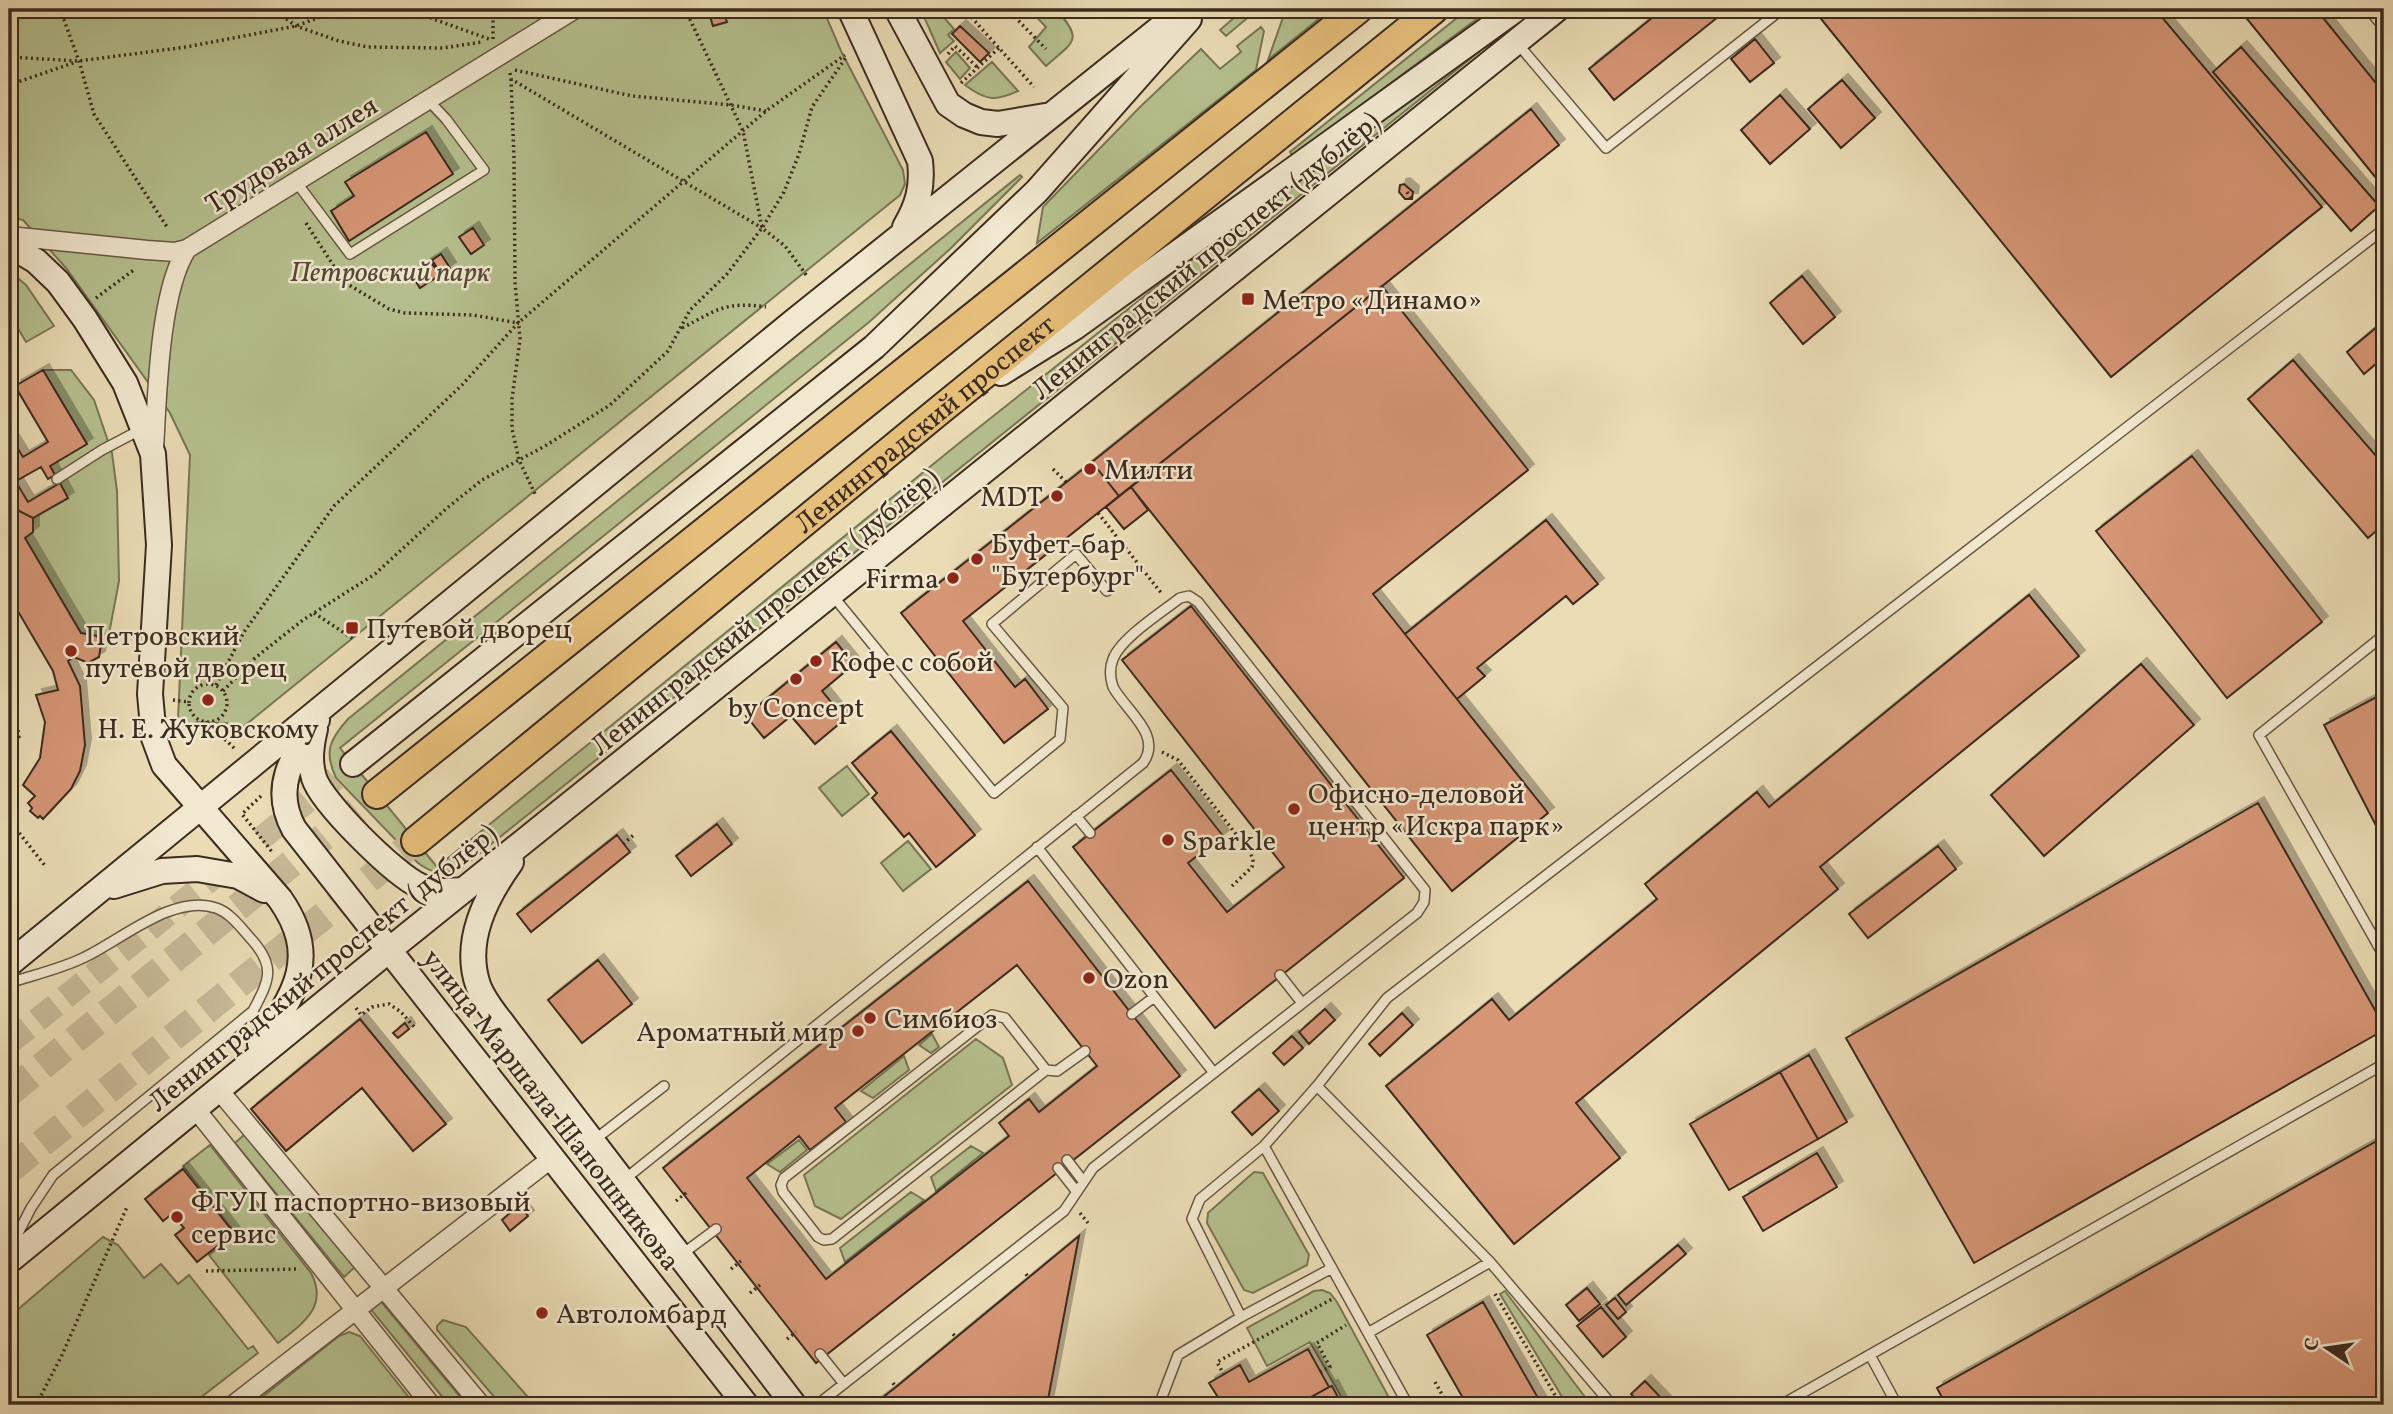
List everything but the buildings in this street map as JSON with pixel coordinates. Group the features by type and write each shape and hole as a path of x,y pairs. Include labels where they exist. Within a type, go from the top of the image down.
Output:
{"main road":[{"path":"850,9 920,161 921,188 918,202 899,236"},
{"path":"897,9 948,104 981,122 999,124 1049,115"},
{"path":"9,964 899,236 1184,9"},
{"path":"353,764 874,347 1037,191 1198,9"},
{"name":"Ленинградский проспект","path":"377,794 1358,9"},
{"name":"Ленинградский проспект","path":"416,841 935,414 1434,9"},
{"path":"935,414 1075,327 1516,9"},
{"name":"Ленинградский проспект (дублёр)","path":"9,1261 388,950 1557,9"},
{"path":"9,245 36,261 58,282 101,343 125,383 153,454 159,545 150,694 154,738 164,765 280,899 293,919 302,958 293,991 276,1021 241,1070"},
{"name":"улица Маршала Шапошникова","path":"333,697 289,764 285,785 285,813 294,829 746,1405"},
{"path":"316,722 310,753 314,779 326,799 395,870 420,886 440,892 463,890"},
{"name":"улица Маршала Шапошникова","path":"548,823 514,859 486,901 475,939 475,971 486,1001 794,1405"},
{"path":"99,891 162,871 197,869 238,876 280,899"}],"street":[{"name":"Трудовая аллея","path":"9,236 147,250 175,252 187,249 575,9"},
{"path":"153,454 162,348 170,293 180,259 187,249"},
{"path":"218,1089 481,1405"},
{"path":"194,1107 431,1405"},
{"path":"233,1405 552,1158"}],"lane":[{"path":"1516,42 1605,148 1782,9"},
{"path":"2377,9 2372,13 2384,28"},
{"path":"297,183 349,254 484,170 446,118 428,100"},
{"path":"1241,1317 1192,1219 1200,1199 1264,1146 1317,1086 1387,998 2384,229"},
{"path":"57,479 143,428"},
{"path":"831,594 994,793 1060,739 1062,708 992,624 1076,554 1107,591"},
{"path":"623,1180 1143,763 1150,750 1148,736 1113,687 1110,668 1116,652 1124,643 1171,606 1185,597 1199,602 1425,890 1424,902 1417,913 1093,1168 1063,1211 817,1405"},
{"path":"2384,635 2259,735 2384,956"},
{"path":"1076,816 1090,833"},
{"path":"1037,847 1213,1073"},
{"path":"9,983 83,958 180,906 216,908 234,920 260,949 268,966 268,983 253,1011 53,1175 31,1208 9,1250"},
{"path":"1280,975 1302,1003"},
{"path":"1132,1014 1154,997"},
{"path":"1046,1070 832,1239 824,1240 818,1237 783,1192 781,1185 784,1178 992,1015 1005,1018 1046,1070 1053,1072 1062,1069 1085,1051"},
{"path":"1781,1405 2384,1065"},
{"path":"593,1141 664,1086"},
{"path":"1317,1086 1490,1262 1612,1405"},
{"path":"1264,1146 1408,1405"},
{"path":"1067,1160 1083,1181"},
{"path":"1058,1168 1077,1192"},
{"path":"681,1256 716,1228"},
{"path":"1368,1334 1490,1262"},
{"path":"1159,1405 1178,1354 1332,1268"},
{"path":"820,1354 844,1384"},
{"path":"1870,1354 1897,1405"}],"path":[{"path":"60,9 94,114 167,227"},
{"path":"273,9 296,26 339,41 368,47 443,48 493,41"},
{"path":"9,85 79,61 244,38 296,26 342,9"},
{"path":"416,9 428,17 493,41"},
{"path":"493,9 493,41"},
{"path":"685,9 743,131 762,228"},
{"path":"964,9 1034,87"},
{"path":"1007,9 1046,49"},
{"path":"1123,16 1132,9"},
{"path":"941,60 955,46 977,68"},
{"path":"959,84 999,48"},
{"path":"216,685 244,632 334,506 462,385 519,323 766,111 850,51 812,107 799,154 784,192 762,228 727,274 691,310 668,351 610,405 482,480 375,574 314,613 255,658 223,691"},
{"path":"9,57 79,61"},
{"path":"535,494 519,460 512,429 519,360 519,323 515,282 514,158 509,68 632,96 766,111"},
{"path":"511,79 762,228 785,246 807,276"},
{"path":"1407,192 1413,201"},
{"path":"305,220 344,282 389,309 404,313 473,315 519,323"},
{"path":"97,298 141,265"},
{"path":"680,329 720,307 741,304 766,307"},
{"path":"1053,469 1066,482"},
{"path":"1098,513 1171,606"},
{"path":"314,613 355,640"},
{"path":"9,676 19,737 9,750"},
{"path":"201,684 216,685 227,700 226,711 214,722 199,721 189,709 190,694 201,684"},
{"path":"173,699 189,702"},
{"path":"207,721 208,729 227,741"},
{"path":"1150,750 1162,752 1178,760 1250,852 1252,867 1231,887"},
{"path":"9,820 47,867"},
{"path":"624,844 635,834"},
{"path":"372,1007 376,1012"},
{"path":"676,1201 687,1192"},
{"path":"36,1405 62,1355 127,1207"},
{"path":"731,1269 741,1261"},
{"path":"1480,1268 1561,1405"},
{"path":"206,1271 303,1269"},
{"path":"750,1293 760,1285"},
{"path":"1224,1374 1217,1362 1345,1292"},
{"path":"1320,1372 1330,1367 1317,1343 1359,1317"},
{"path":"787,1339 796,1332"},
{"path":"1435,1382 1448,1405"}],"green space":[{"name":"Петровский парк","path":"9,9 823,9 841,51 903,170 905,184 900,195 238,731 227,723 197,722 187,730 178,719 190,455 170,413 66,268 23,220 9,217"},
{"path":"1029,9 1056,9 1073,35 1069,45 1046,66 1029,47 1046,27"},
{"path":"1244,9 1258,9 1226,36 1220,30"},
{"path":"1286,9 1331,9 1268,60"},
{"path":"1468,9 1490,9 1293,156 1290,152"},
{"path":"936,12 954,29 948,35 954,41 940,53 925,19"},
{"path":"1261,27 1264,31 1256,70 1037,243 1043,207 1139,108 1201,49 1220,69 1241,52 1237,46"},
{"path":"1476,47 1480,51 460,869 438,872 418,863 336,778 330,761 330,747 336,733 348,719 1020,175 1022,177 950,249 868,323 340,748 437,867 958,444 1161,283"},
{"path":"956,52 970,68 960,79 946,62"},
{"path":"992,62 1018,91 1003,97 990,98 965,85"},
{"path":"9,271 26,285 54,326 26,342 9,313"},
{"path":"43,370 71,370 94,400 112,453 117,491 119,581 109,634 97,636 81,633 25,538 33,532 33,518 68,498 50,466 87,444"},
{"path":"847,766 869,794 842,816 819,788"},
{"path":"908,841 931,869 903,891 881,863"},
{"path":"932,1034 939,1047 931,1053 919,1045"},
{"path":"976,1039 1003,1058 1012,1085 841,1219 815,1206 804,1175"},
{"path":"904,1056 909,1070 873,1098 861,1091"},
{"path":"245,1134 355,1267 344,1277 235,1143"},
{"path":"799,1140 807,1150 780,1172 767,1164"},
{"path":"210,1145 311,1273 316,1285 317,1296 310,1314 278,1343 209,1255 236,1234 183,1166"},
{"path":"971,1146 983,1153 936,1191 931,1177"},
{"path":"1254,1172 1263,1173 1309,1255 1307,1265 1253,1293 1244,1290 1207,1223 1208,1213"},
{"path":"911,1192 924,1200 845,1262 840,1248"},
{"path":"103,1237 118,1245 144,1278 161,1264 178,1284 189,1275 248,1349 253,1346 258,1353 191,1405 9,1405 9,1317"},
{"path":"1314,1291 1330,1293 1337,1302 1393,1405 1346,1405 1310,1342 1267,1366 1247,1328"},
{"path":"1505,1291 1591,1405 1567,1405 1500,1294"},
{"path":"378,1298 467,1405 449,1405 368,1306"},
{"path":"443,1320 466,1327 535,1405 501,1405 437,1330"},
{"path":"349,1332 360,1336 415,1405 252,1405 339,1336"}],"tunnel":[{"path":"9,1043 353,764"},
{"path":"9,1093 377,794"},
{"path":"9,1170 416,841"}],"place":[{"name":"Метро «Динамо»","path":"1248,299"},
{"name":"Милти","path":"1090,469"},
{"name":"MDT","path":"1057,496"},
{"name":"Буфет-бар \"Бутербург\"","path":"977,559"},
{"name":"Firma","path":"953,578"},
{"name":"Путевой дворец","path":"352,628"},
{"name":"Петровский путевой дворец","path":"71,651"},
{"name":"Кофе с собой","path":"816,661"},
{"name":"by Concept","path":"796,679"},
{"name":"Н. Е. Жуковскому","path":"208,700"},
{"name":"Офисно-деловой центр «Искра парк»","path":"1294,809"},
{"name":"Sparkle","path":"1168,840"},
{"name":"Ozon","path":"1089,978"},
{"name":"Симбиоз","path":"870,1018"},
{"name":"Ароматный мир","path":"858,1031"},
{"name":"ФГУП паспортно-визовый сервис","path":"177,1217"},
{"name":"Автоломбард","path":"542,1313"}]}
